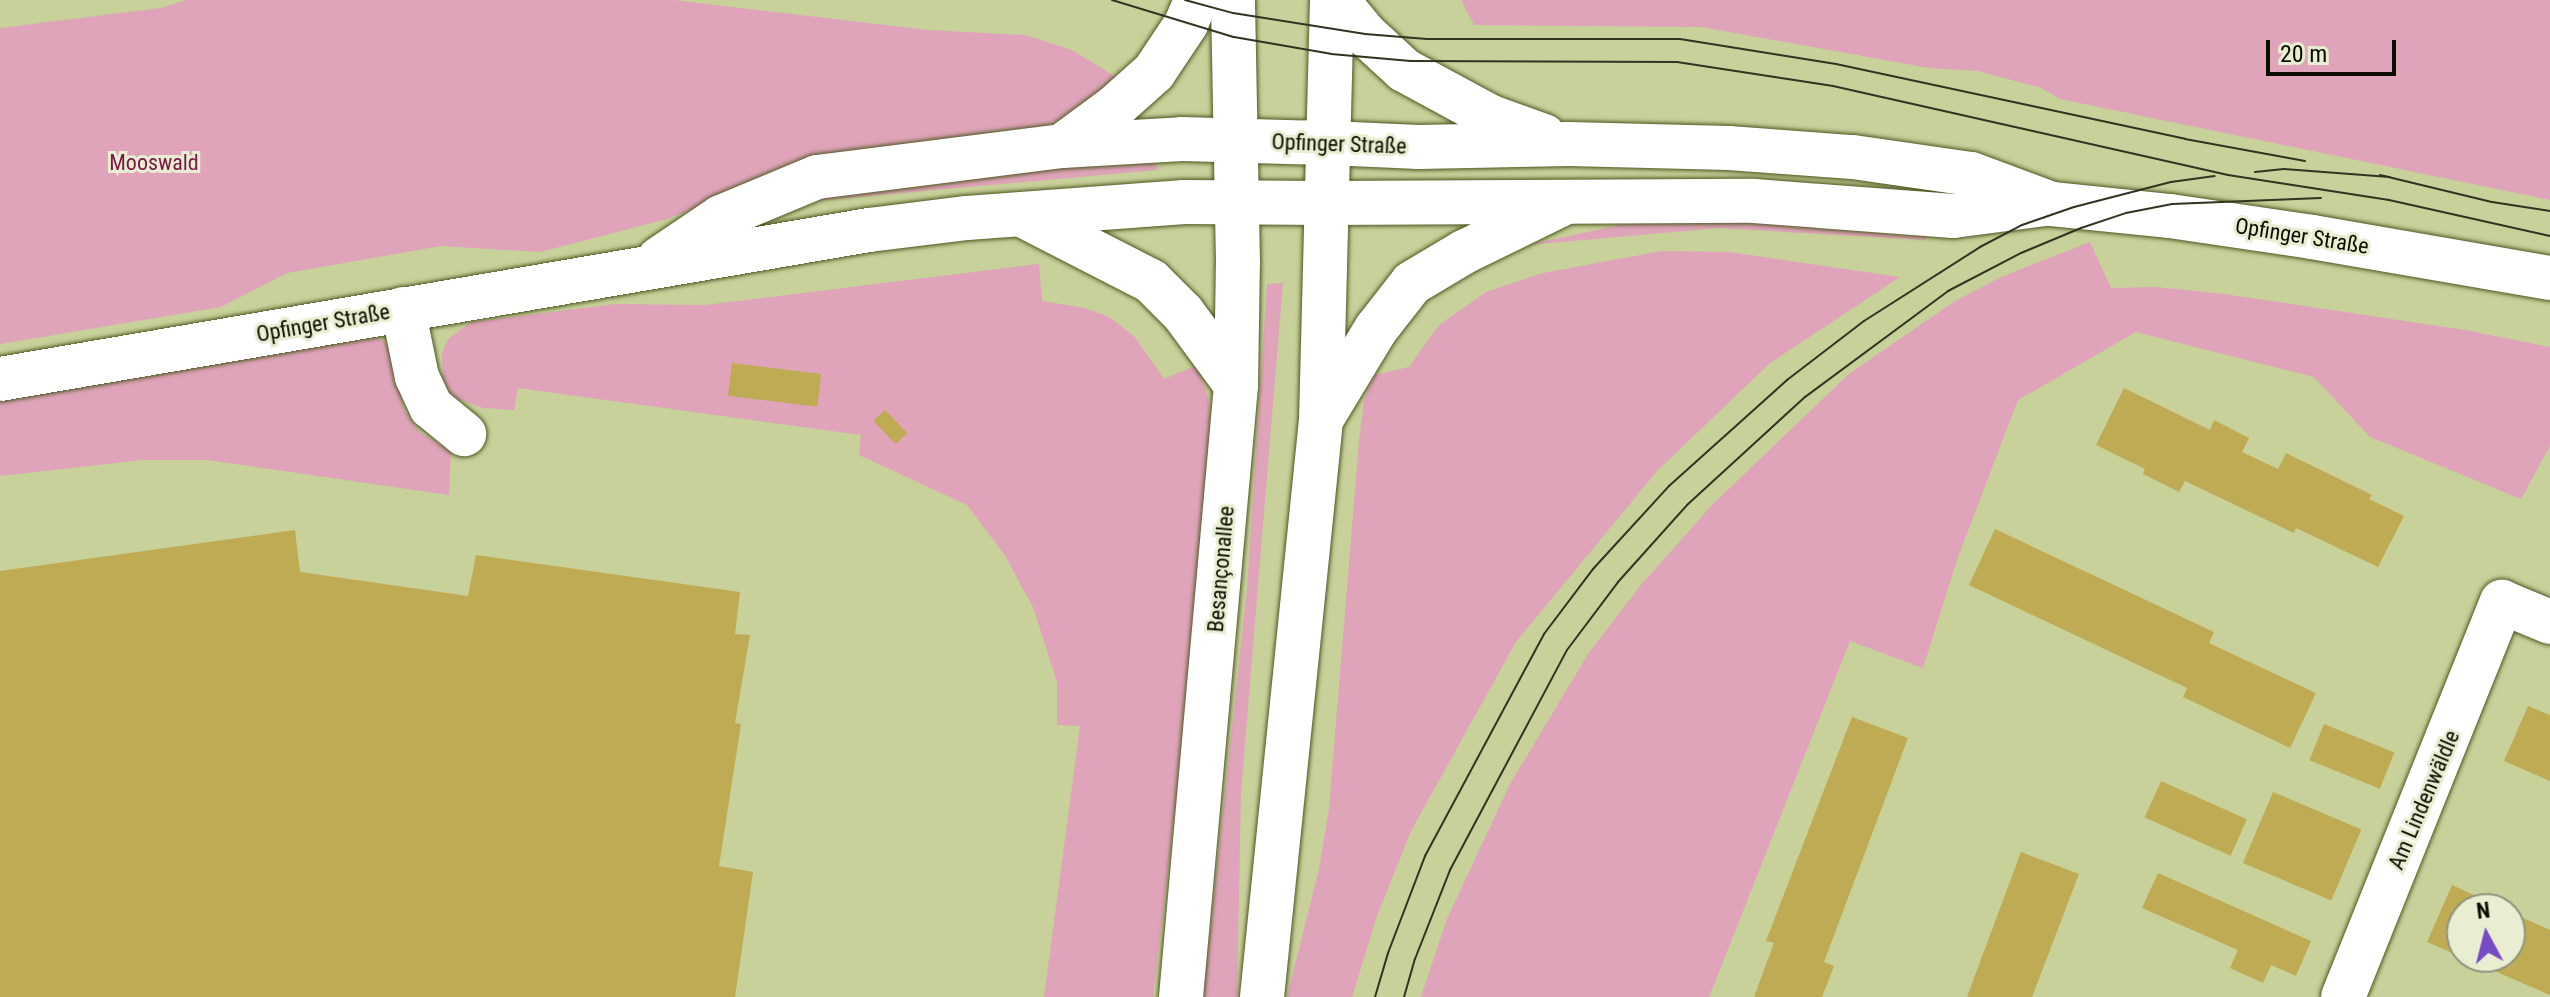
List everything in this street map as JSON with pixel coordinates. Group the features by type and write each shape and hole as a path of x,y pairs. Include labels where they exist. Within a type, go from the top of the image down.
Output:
{"main road":[{"path":"1062,146 1116,106 1154,72 1186,24 1196,0"},
{"name":"Besançonallee","path":"1181,997 1236,385 1237,139 1233,0"},
{"path":"1262,997 1321,420 1334,0"},
{"path":"1334,0 1404,70 1491,117 1569,144"},
{"name":"Opfinger Straße","path":"646,267 721,217 817,177 1062,146 1237,139 1419,147 1569,144 1729,148 1853,157 1971,174 2052,204 2281,232 2550,278"},
{"path":"1321,420 1376,329 1412,283 1464,252 1572,200"},
{"name":"Opfinger Straße","path":"0,379 869,230 1020,214 1184,202 1572,200 1754,201 1953,216 2052,204"},
{"path":"1020,214 1151,281 1183,313 1236,385"},
{"path":"403,309 417,377 431,407 464,434"},
{"name":"Am Lindenwäldle","path":"2343,997 2502,602 2550,622"}],"green space":[{"name":"Mooswald","path":"186,0 673,0 928,30 1025,35 1072,50 1124,82 1082,113 1030,131 810,164 667,219 540,252 441,246 287,273 221,307 0,344 0,28 161,8"},
{"path":"1461,0 2550,0 2550,200 2060,99 2041,88 1978,71 1929,68 1701,27 1474,25"},
{"path":"1156,157 1157,170 814,201 815,194"},
{"path":"1685,217 1930,228 1925,240 1720,228 1527,245 1619,225"},
{"path":"2090,242 2111,288 2156,287 2224,294 2465,330 2550,347 2550,446 2521,499 2370,437 2314,377 2136,332 2018,400 1958,557 1923,668 1850,641 1709,997 1421,997 1447,919 1510,784 1588,654 1641,585 1713,504 1849,374 1955,301 2001,277"},
{"path":"1662,251 1729,252 1900,277 1770,363 1657,471 1516,642 1411,831 1377,916 1352,997 1287,997 1319,869 1329,808 1359,441 1364,401 1374,375 1409,367 1439,325 1486,292 1543,273"},
{"path":"1039,264 1042,301 1085,308 1109,317 1135,337 1164,379 1197,365 1209,400 1210,439 1193,657 1153,997 1044,997 1080,726 1057,725 1057,682 1033,607 1004,554 967,505 859,455 861,435 518,388 514,410 483,408 450,396 443,384 442,353 448,339 471,322 615,304 705,305"},
{"path":"1283,283 1241,792 1237,997 1203,997 1247,589 1267,284"},
{"path":"375,337 385,342 396,359 403,408 419,432 451,451 449,495 207,460 142,460 0,476 0,392"}],"building":[{"path":"732,363 821,374 817,407 728,396"},
{"path":"2124,388 2210,430 2214,420 2249,438 2242,452 2278,469 2286,453 2372,495 2369,499 2404,516 2378,567 2296,528 2294,533 2185,481 2179,492 2143,474 2145,469 2096,445"},
{"path":"885,410 907,433 896,444 873,421"},
{"path":"1995,529 2214,632 2209,643 2316,693 2290,748 2183,697 2187,688 1969,585"},
{"path":"295,530 300,572 468,596 476,555 740,592 735,634 750,635 735,723 741,724 719,866 753,872 735,997 0,997 0,571"},
{"path":"2528,706 2550,715 2550,781 2504,761"},
{"path":"1852,717 1908,738 1824,962 1834,966 1822,997 1754,997 1774,943 1766,941"},
{"path":"2324,724 2394,752 2380,789 2309,760"},
{"path":"2161,781 2247,819 2231,856 2145,818"},
{"path":"2273,792 2361,830 2331,900 2243,863"},
{"path":"2021,852 2079,874 2032,997 1967,997"},
{"path":"2158,873 2311,941 2296,976 2271,965 2263,983 2230,968 2238,950 2142,908"},
{"path":"2452,885 2469,893 2448,893"},
{"path":"2446,899 2446,950 2427,942"},
{"path":"2526,919 2550,930 2550,995 2499,973 2526,973"}],"tram line":[{"path":"1112,0 1234,37 1331,54 1411,61 1677,62 1833,86 2228,175 2389,200 2550,236"},
{"path":"1185,0 1233,13 1365,34 1427,39 1680,39 1836,64 2185,139 2305,161"},
{"path":"2255,172 2284,169 2390,177"},
{"path":"2380,175 2492,202 2550,211"},
{"path":"1375,997 1388,953 1425,856 1544,634 1593,569 1669,486 1787,380 1864,321 1980,247 2022,225 2074,207 2171,182 2215,176"},
{"path":"1404,997 1415,959 1450,870 1567,650 1618,582 1687,505 1805,397 1948,291 2021,253 2081,228 2126,213 2172,204 2321,198"}]}
